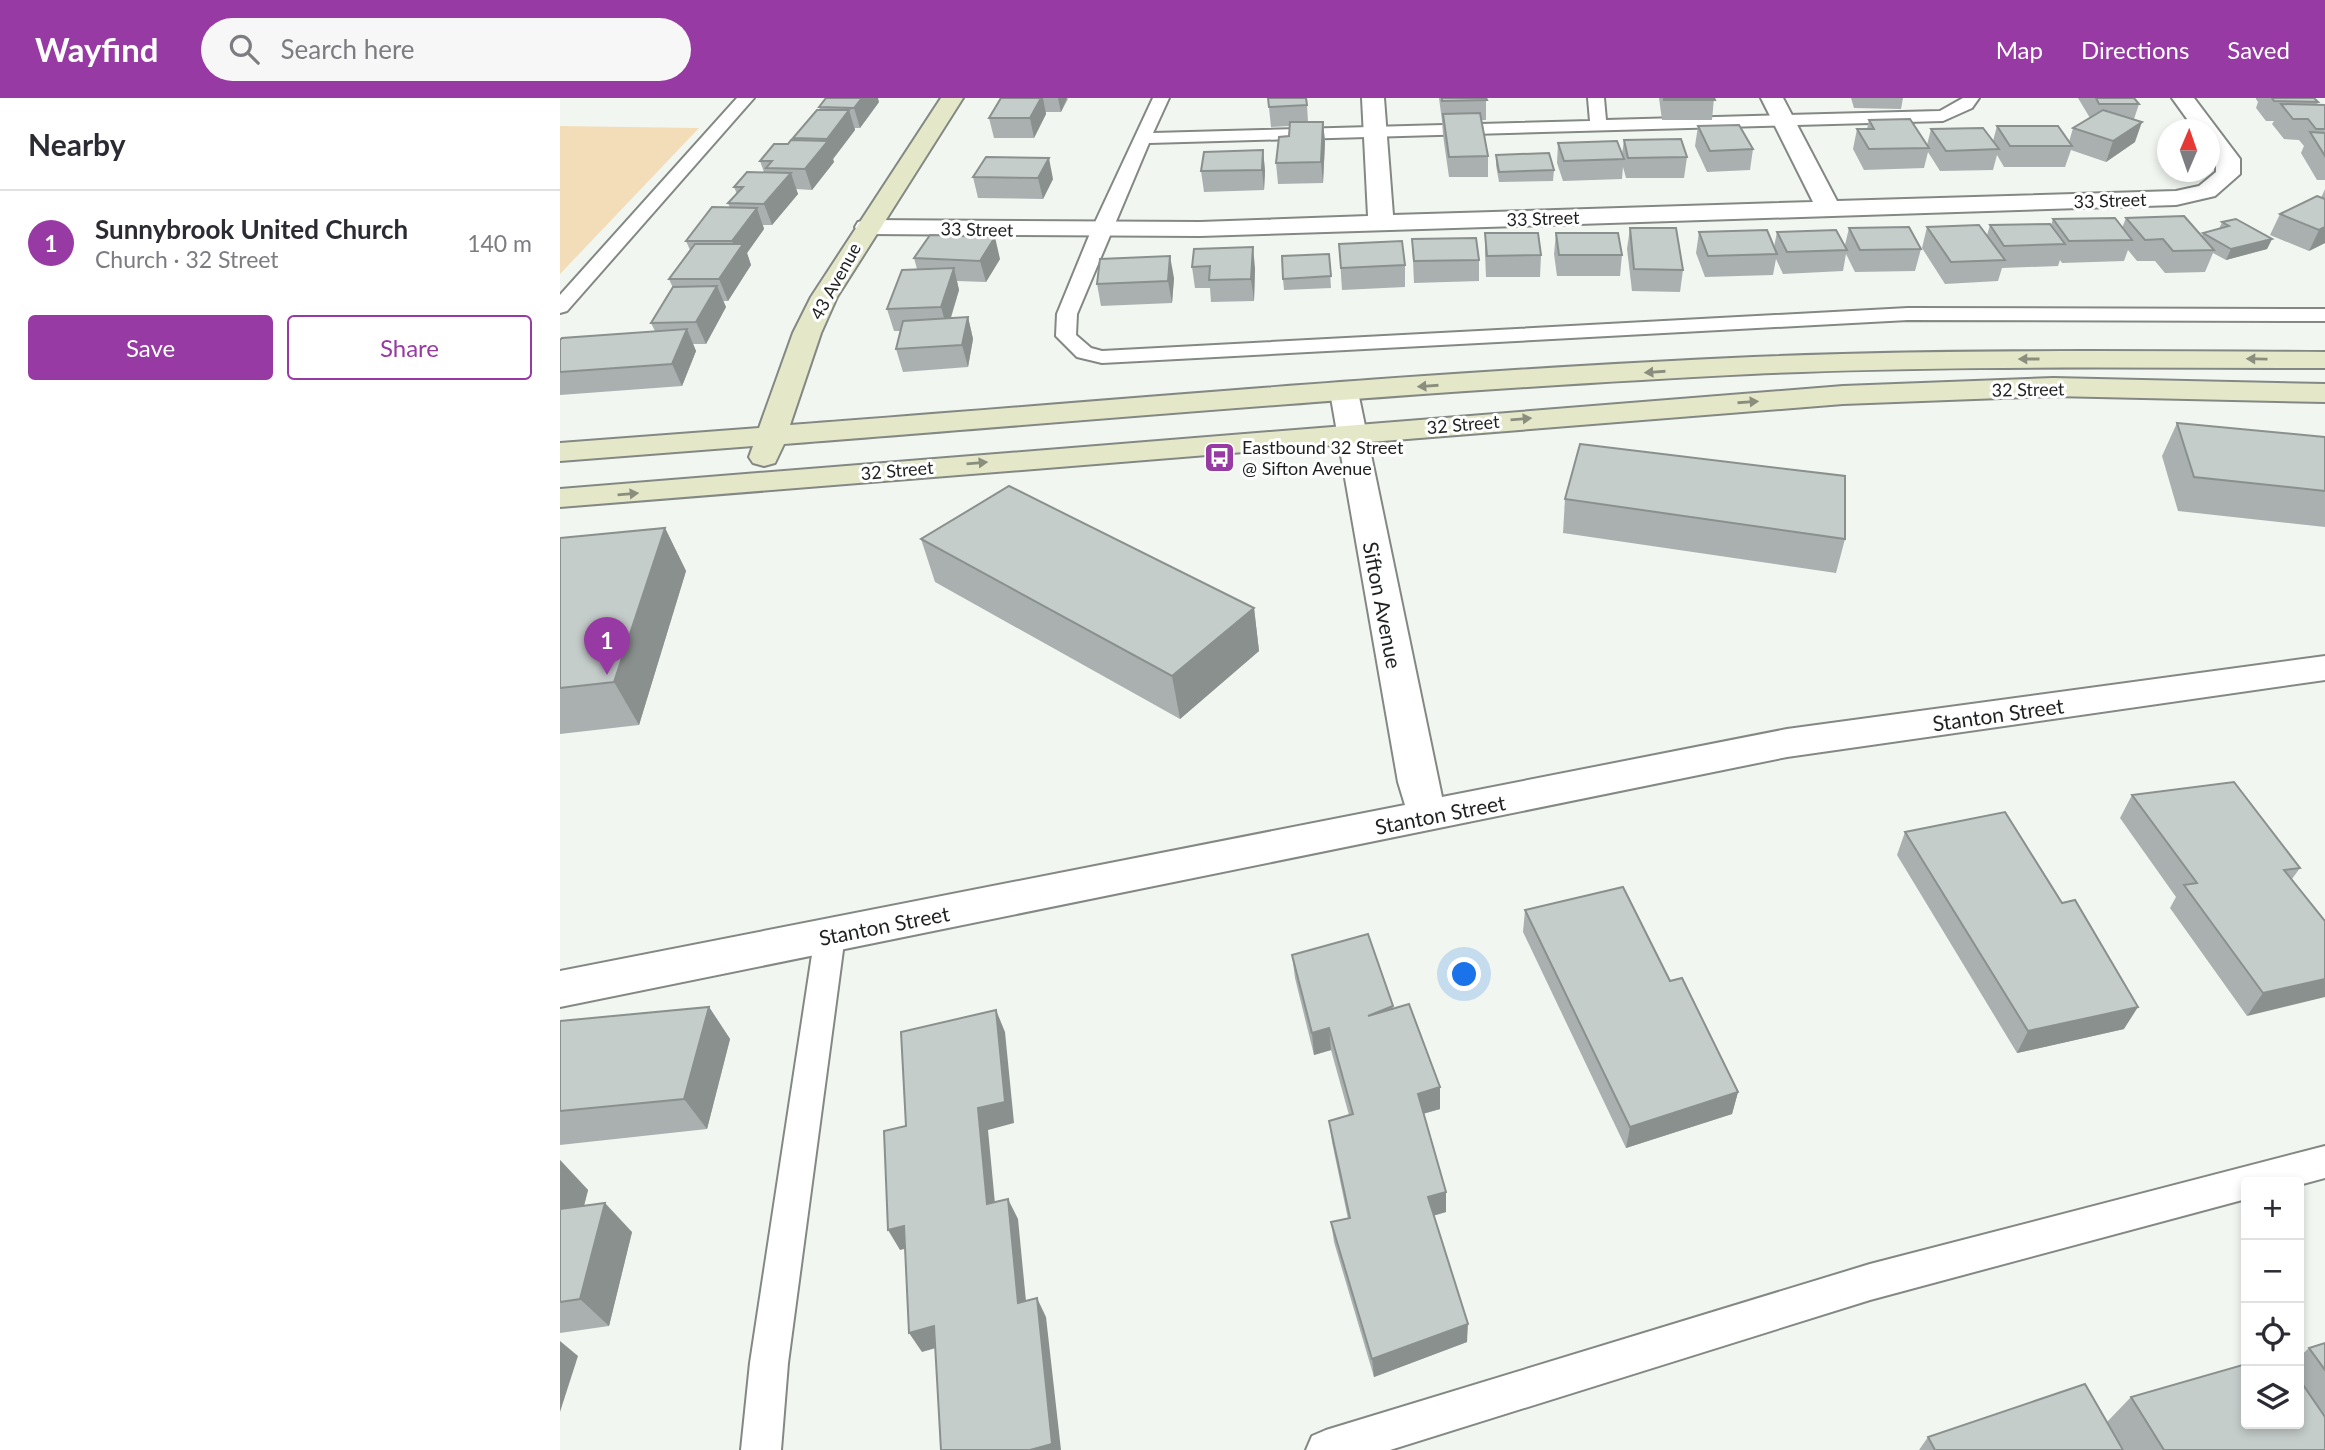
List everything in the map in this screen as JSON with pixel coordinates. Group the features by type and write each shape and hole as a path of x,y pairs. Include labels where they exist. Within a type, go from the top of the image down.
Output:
{"main road":[{"name":"43 Avenue","path":"756,482 807,333 842,265 952,98"},
{"name":"32 Street","path":"560,452 1343,392 1750,366 1946,359 2325,360"},
{"name":"32 Street","path":"560,499 1843,395 2053,387 2325,393"}],"street":[{"path":"1373,98 1373,132 1381,224"},
{"path":"1772,98 1781,121 1829,209"},
{"path":"2183,98 2199,119"},
{"name":"33 Street","path":"867,227 1100,231 2176,198 2194,195 2218,185 2228,174 2228,159 2220,148"},
{"name":"Sifton Avenue","path":"1343,392 1417,782 1428,816"},
{"name":"Stanton Street","path":"560,989 1815,738 2325,668"}],"lane":[{"path":"560,307 746,98"},
{"path":"1161,98 1100,231 1067,314 1066,336 1084,353 1102,357 1908,314 2325,315"},
{"path":"1596,98 1599,126"},
{"path":"1143,138 1944,116 1966,105 1971,98"},
{"path":"761,1450 769,1363 831,936"},
{"path":"2269,1177 2325,1162"},
{"path":"1326,1450 1870,1282 2241,1185"}],"shaded area":[{"path":"560,126 699,128 560,274"}],"building":[{"path":"826,98 862,98 854,108 819,107"},
{"path":"1001,98 1041,98 1030,118 989,118"},
{"path":"1268,98 1306,98 1307,105 1269,107"},
{"path":"1442,98 1486,98 1487,100 1442,101"},
{"path":"1714,98 1715,100 1664,100"},
{"path":"2096,98 2134,98 2139,104 2099,104"},
{"path":"2272,98 2314,98 2318,102 2274,101"},
{"path":"2281,104 2325,105 2325,129 2316,129 2308,119 2293,119"},
{"path":"817,110 849,110 827,139 793,138"},
{"path":"2103,110 2142,122 2113,141 2073,128"},
{"path":"1480,113 1488,156 1449,157 1443,114"},
{"path":"1910,119 1929,148 1869,149 1857,129 1874,129 1869,120"},
{"path":"1290,122 1323,122 1321,162 1276,163 1279,137 1289,136"},
{"path":"1739,125 1753,149 1710,151 1698,126"},
{"path":"1997,126 2058,126 2072,146 2010,146"},
{"path":"1983,128 1999,149 1946,151 1931,129"},
{"path":"2310,132 2325,133 2325,156"},
{"path":"1681,139 1687,157 1628,158 1624,140"},
{"path":"791,140 828,141 805,169 766,168 772,161 760,161 774,144 788,144"},
{"path":"1617,141 1624,159 1564,161 1558,143"},
{"path":"1263,150 1262,170 1201,171 1204,152"},
{"path":"1549,153 1554,170 1499,172 1496,155"},
{"path":"986,157 1049,158 1038,178 973,177"},
{"path":"747,172 791,173 764,204 728,203 743,187 734,187"},
{"path":"2317,196 2325,199 2325,227 2319,230 2280,214"},
{"path":"712,207 757,208 732,241 686,241"},
{"path":"2184,216 2214,250 2173,251 2163,239 2145,240 2126,218"},
{"path":"2115,218 2132,240 2069,241 2053,219"},
{"path":"2236,219 2272,239 2231,249 2203,233 2229,226 2222,222"},
{"path":"2050,224 2065,244 2004,246 1990,225"},
{"path":"1979,225 2005,260 1951,262 1927,227"},
{"path":"1909,227 1921,249 1860,250 1849,228"},
{"path":"1630,228 1676,228 1683,270 1634,269"},
{"path":"1767,230 1777,254 1708,256 1699,232"},
{"path":"1836,230 1847,250 1787,252 1777,232"},
{"path":"1485,233 1538,233 1541,255 1487,256"},
{"path":"1556,233 1618,233 1622,255 1559,255"},
{"path":"930,235 995,237 980,261 914,258"},
{"path":"1476,238 1479,260 1414,261 1412,239"},
{"path":"1402,241 1405,265 1341,268 1339,244"},
{"path":"695,244 743,244 719,279 669,279"},
{"path":"1253,247 1251,279 1209,280 1210,266 1192,267 1194,249"},
{"path":"1329,254 1331,276 1283,279 1282,256"},
{"path":"1170,256 1168,281 1097,284 1100,259"},
{"path":"954,268 941,307 887,309 902,270"},
{"path":"717,286 696,322 651,323 673,287"},
{"path":"968,317 962,345 896,349 903,321"},
{"path":"687,329 672,364 560,372 562,338"},
{"path":"2177,423 2325,437 2325,491 2194,477"},
{"path":"1580,444 1845,476 1845,539 1565,499"},
{"path":"1009,486 1254,608 1172,676 921,539"},
{"path":"665,528 614,682 560,688 560,538"},
{"path":"2234,782 2300,868 2284,870 2325,921 2325,979 2263,993 2184,885 2197,883 2132,795"},
{"path":"2005,812 2062,903 2075,900 2138,1007 2028,1031 1905,832"},
{"path":"1623,887 1670,981 1682,978 1738,1092 1630,1127 1525,910"},
{"path":"1368,934 1393,1006 1368,1016 1409,1004 1440,1087 1418,1094 1446,1192 1428,1197 1468,1324 1372,1359 1331,1222 1350,1218 1329,1121 1353,1114 1329,1028 1312,1033 1292,955"},
{"path":"709,1007 684,1099 560,1111 560,1021"},
{"path":"996,1010 1005,1102 978,1108 987,1204 1008,1199 1018,1303 1037,1298 1052,1444 1030,1450 941,1450 934,1326 909,1333 904,1226 888,1230 884,1131 906,1126 901,1032"},
{"path":"605,1203 580,1299 560,1302 560,1209"},
{"path":"2325,1343 2325,1370 2309,1348"},
{"path":"2241,1365 2241,1429 2304,1429 2304,1386 2325,1417 2325,1450 2164,1450 2131,1397"},
{"path":"2085,1384 2123,1450 1935,1450 1928,1437"}],"place":[{"name":"Eastbound 32 Street @ Sifton Avenue","path":"1219,457"},
{"name":"Sunnybrook United Church","path":"607,675"}]}
